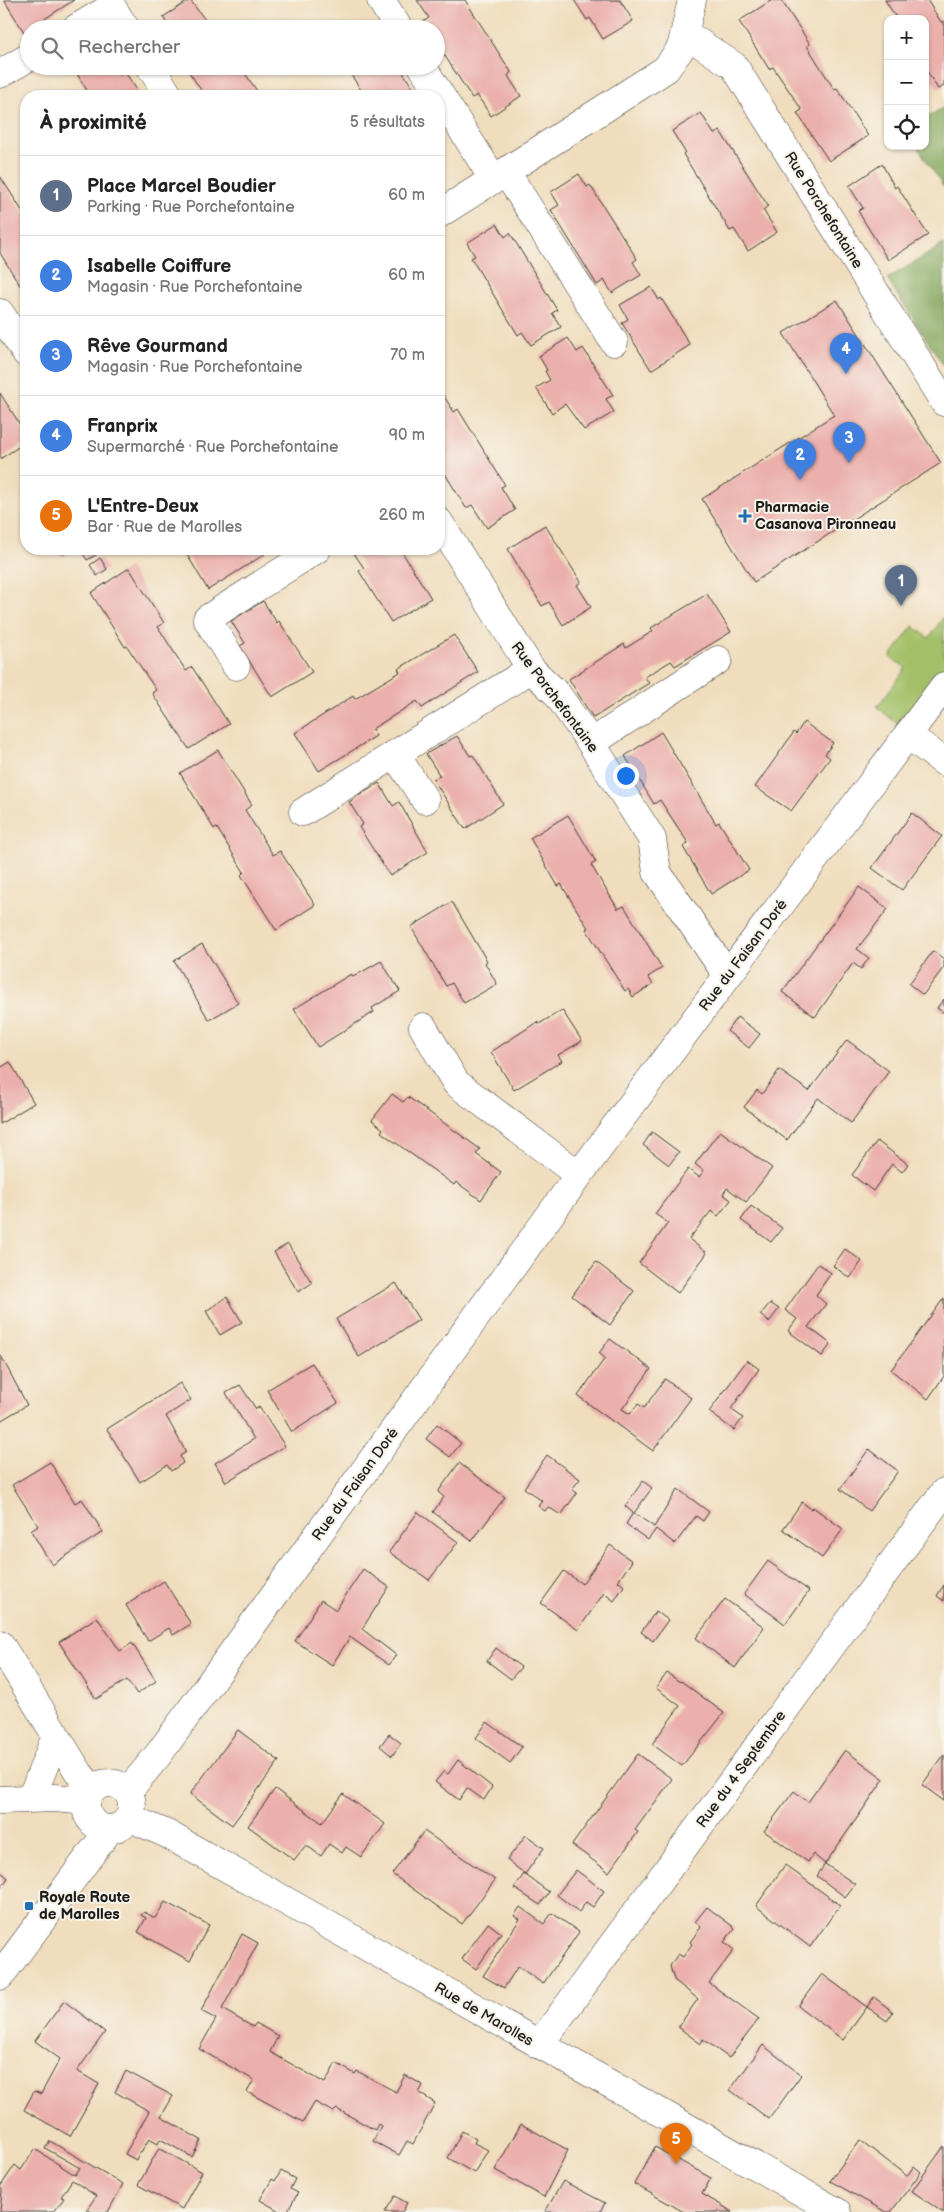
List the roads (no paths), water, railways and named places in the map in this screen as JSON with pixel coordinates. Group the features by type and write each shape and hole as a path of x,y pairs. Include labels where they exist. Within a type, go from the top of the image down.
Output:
{"street":[{"path":"381,0 393,20"},
{"path":"445,210 666,69 681,48 686,34 692,0"},
{"path":"90,20 112,7 120,20"},
{"name":"Rue Porchefontaine","path":"686,34 734,66 944,402"},
{"path":"0,74 20,62"},
{"path":"156,75 165,90"},
{"path":"428,75 439,90"},
{"path":"445,98 614,342"},
{"path":"0,313 20,344"},
{"name":"Rue Porchefontaine","path":"445,532 531,669 557,694 591,743 652,839 657,872 727,975"},
{"path":"236,666 207,619 308,555"},
{"path":"591,743 718,660"},
{"path":"303,812 531,669"},
{"path":"944,686 908,735 944,762"},
{"name":"Rue du Faisan Doré","path":"128,1791 158,1756 579,1175 908,735"},
{"path":"395,754 425,800"},
{"path":"423,1027 456,1083 579,1175"},
{"name":"Rue du 4 Septembre","path":"539,2046 944,1492"},
{"path":"0,1644 56,1736 89,1795 86,1815 96,1826 119,1824"},
{"path":"31,1799 56,1736"},
{"path":"0,1800 89,1795 104,1783 117,1784 128,1791 132,1804 119,1824 0,1976"},
{"name":"Rue de Marolles","path":"119,1824 167,1834 539,2046 837,2212"}],"place":[{"name":"Franprix","path":"846,374"},
{"name":"Rêve Gourmand","path":"849,463"},
{"name":"Isabelle Coiffure","path":"800,480"},
{"name":"Pharmacie Casanova Pironneau","path":"745,516"},
{"name":"Place Marcel Boudier","path":"901,606"},
{"name":"Royale Route de Marolles","path":"29,1906"},
{"name":"L'Entre-Deux","path":"676,2164"}]}
